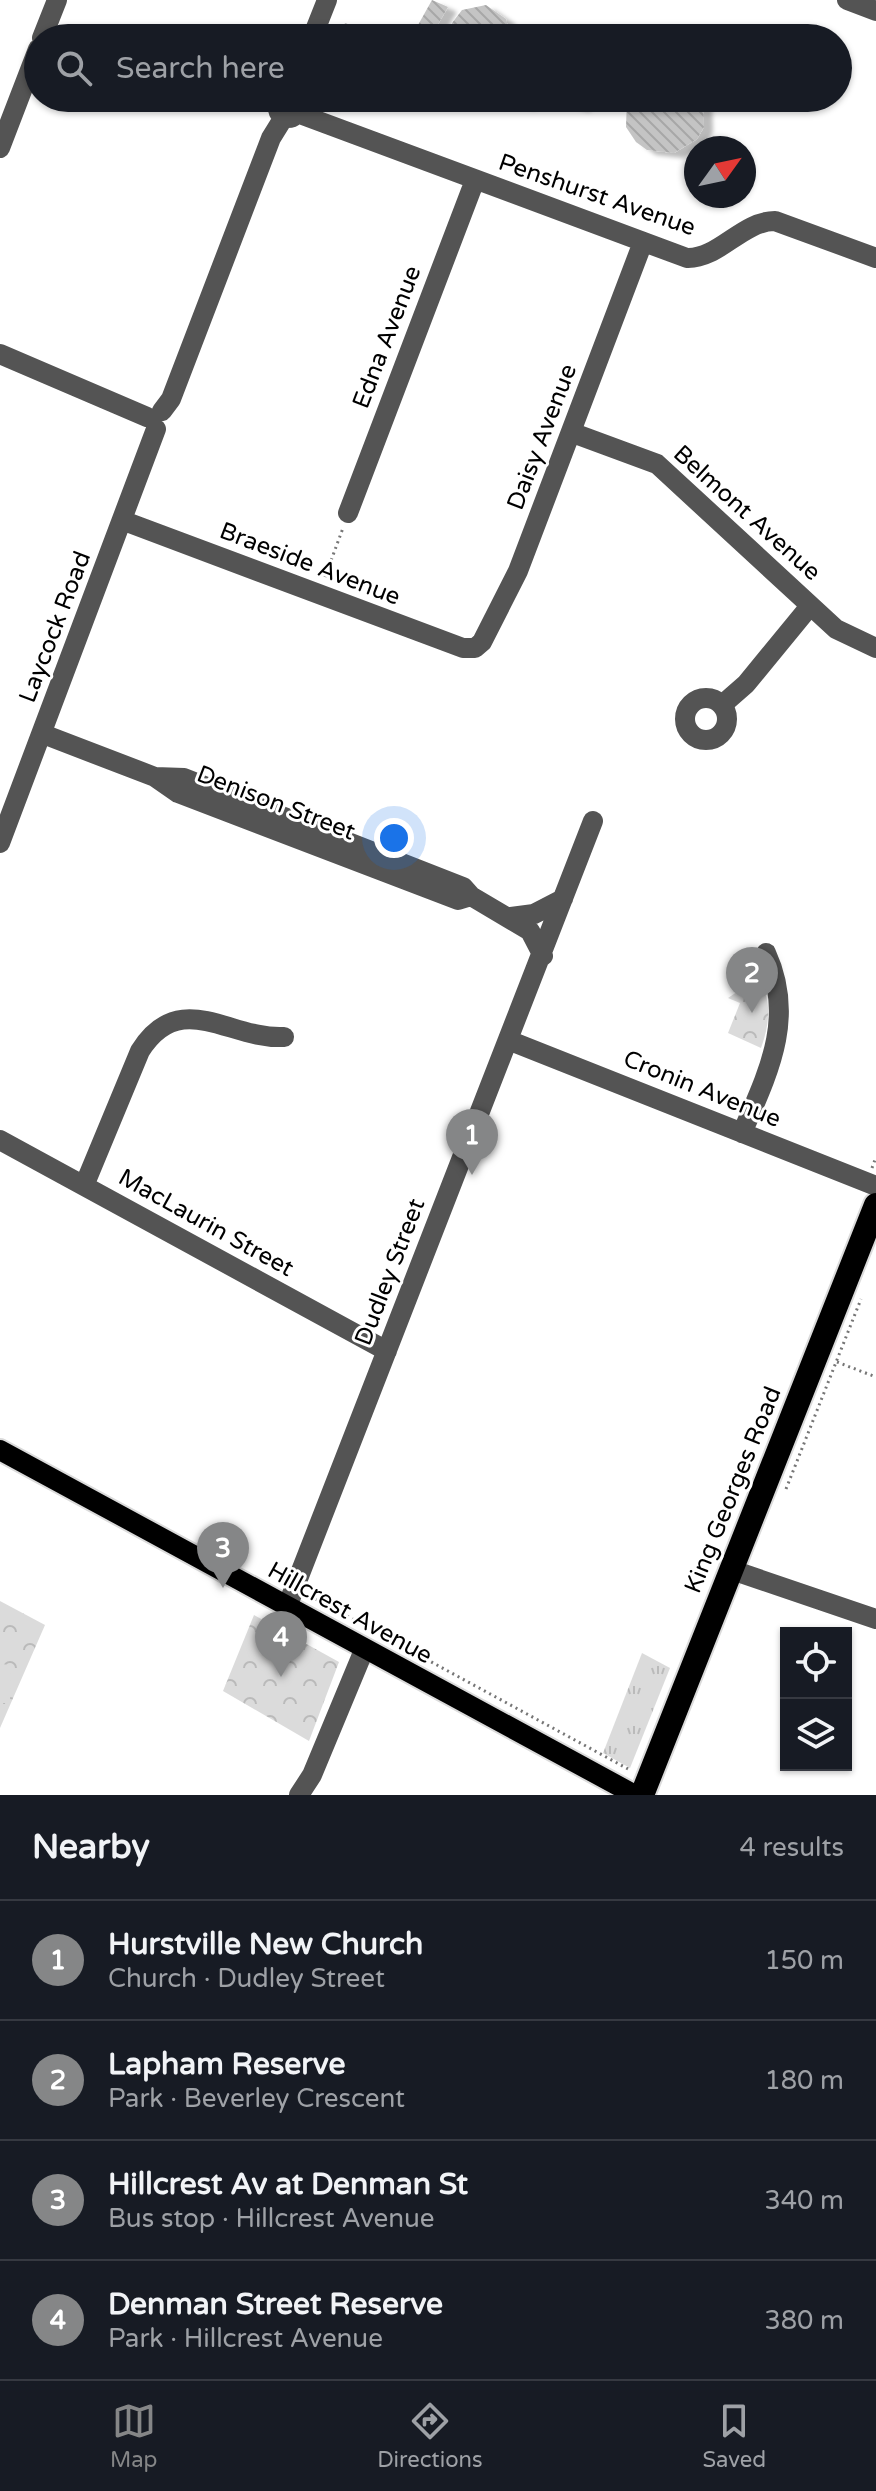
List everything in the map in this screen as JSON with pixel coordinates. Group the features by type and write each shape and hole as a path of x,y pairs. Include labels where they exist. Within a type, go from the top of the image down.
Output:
{"highway":[{"name":"King Georges Road","path":"642,1795 876,1205"}],"main road":[{"name":"Hillcrest Avenue","path":"0,1450 635,1795"}],"street":[{"path":"48,24 57,0"},
{"path":"318,24 327,0"},
{"path":"847,0 876,11"},
{"path":"0,148 24,85"},
{"name":"Laycock Road","path":"0,843 124,521 155,419 171,399 271,138 288,112"},
{"name":"Penshurst Avenue","path":"304,112 475,180 693,259 760,223 775,221 876,258"},
{"name":"Edna Avenue","path":"348,513 475,180"},
{"name":"Daisy Avenue","path":"478,646 518,571 573,433 643,242"},
{"path":"0,354 155,419"},
{"name":"Belmont Avenue","path":"573,433 657,464 843,634 876,648"},
{"name":"Braeside Avenue","path":"124,521 463,648 478,646"},
{"path":"722,705 746,684 810,606"},
{"name":"Denison Street","path":"43,734 155,777 184,778 463,887 471,896 530,931 543,956"},
{"name":"Dudley Street","path":"287,1607 593,821"},
{"path":"511,917 534,914 563,899"},
{"path":"742,1133 775,1057 781,1021 777,981 766,953"},
{"path":"84,1186 140,1051 152,1033 174,1022 201,1019 256,1037 284,1037"},
{"name":"Cronin Avenue","path":"508,1040 742,1133 873,1179"},
{"name":"MacLaurin Street","path":"0,1140 387,1351"},
{"path":"732,1570 876,1619"},
{"path":"299,1795 312,1775 364,1650"}],"path":[{"path":"318,596 348,513"},
{"path":"873,1179 876,1157"},
{"name":"King Georges Road","path":"786,1489 862,1295"},
{"path":"837,1362 876,1377"},
{"path":"307,1594 632,1771"}],"green space":[{"path":"756,979 768,1003 768,1021 761,1048 728,1033 740,1003 728,998"},
{"path":"0,1601 45,1625 0,1728"},
{"path":"254,1615 339,1662 309,1741 223,1691"},
{"path":"642,1653 670,1668 630,1768 603,1753"},
{"path":"0,1664 11,1665 10,1703 0,1703"}],"building":[{"path":"432,0 448,7 438,24 419,24"},
{"path":"486,5 506,19 507,24 452,24 462,10"},
{"path":"627,112 703,112 704,127 699,136 684,136 684,147 674,153 647,150 636,142 626,127"}],"place":[{"name":"Lapham Reserve","path":"752,1013"},
{"name":"Hurstville New Church","path":"472,1175"},
{"name":"Hillcrest Av at Denman St","path":"223,1588"},
{"name":"Denman Street Reserve","path":"281,1677"}]}
